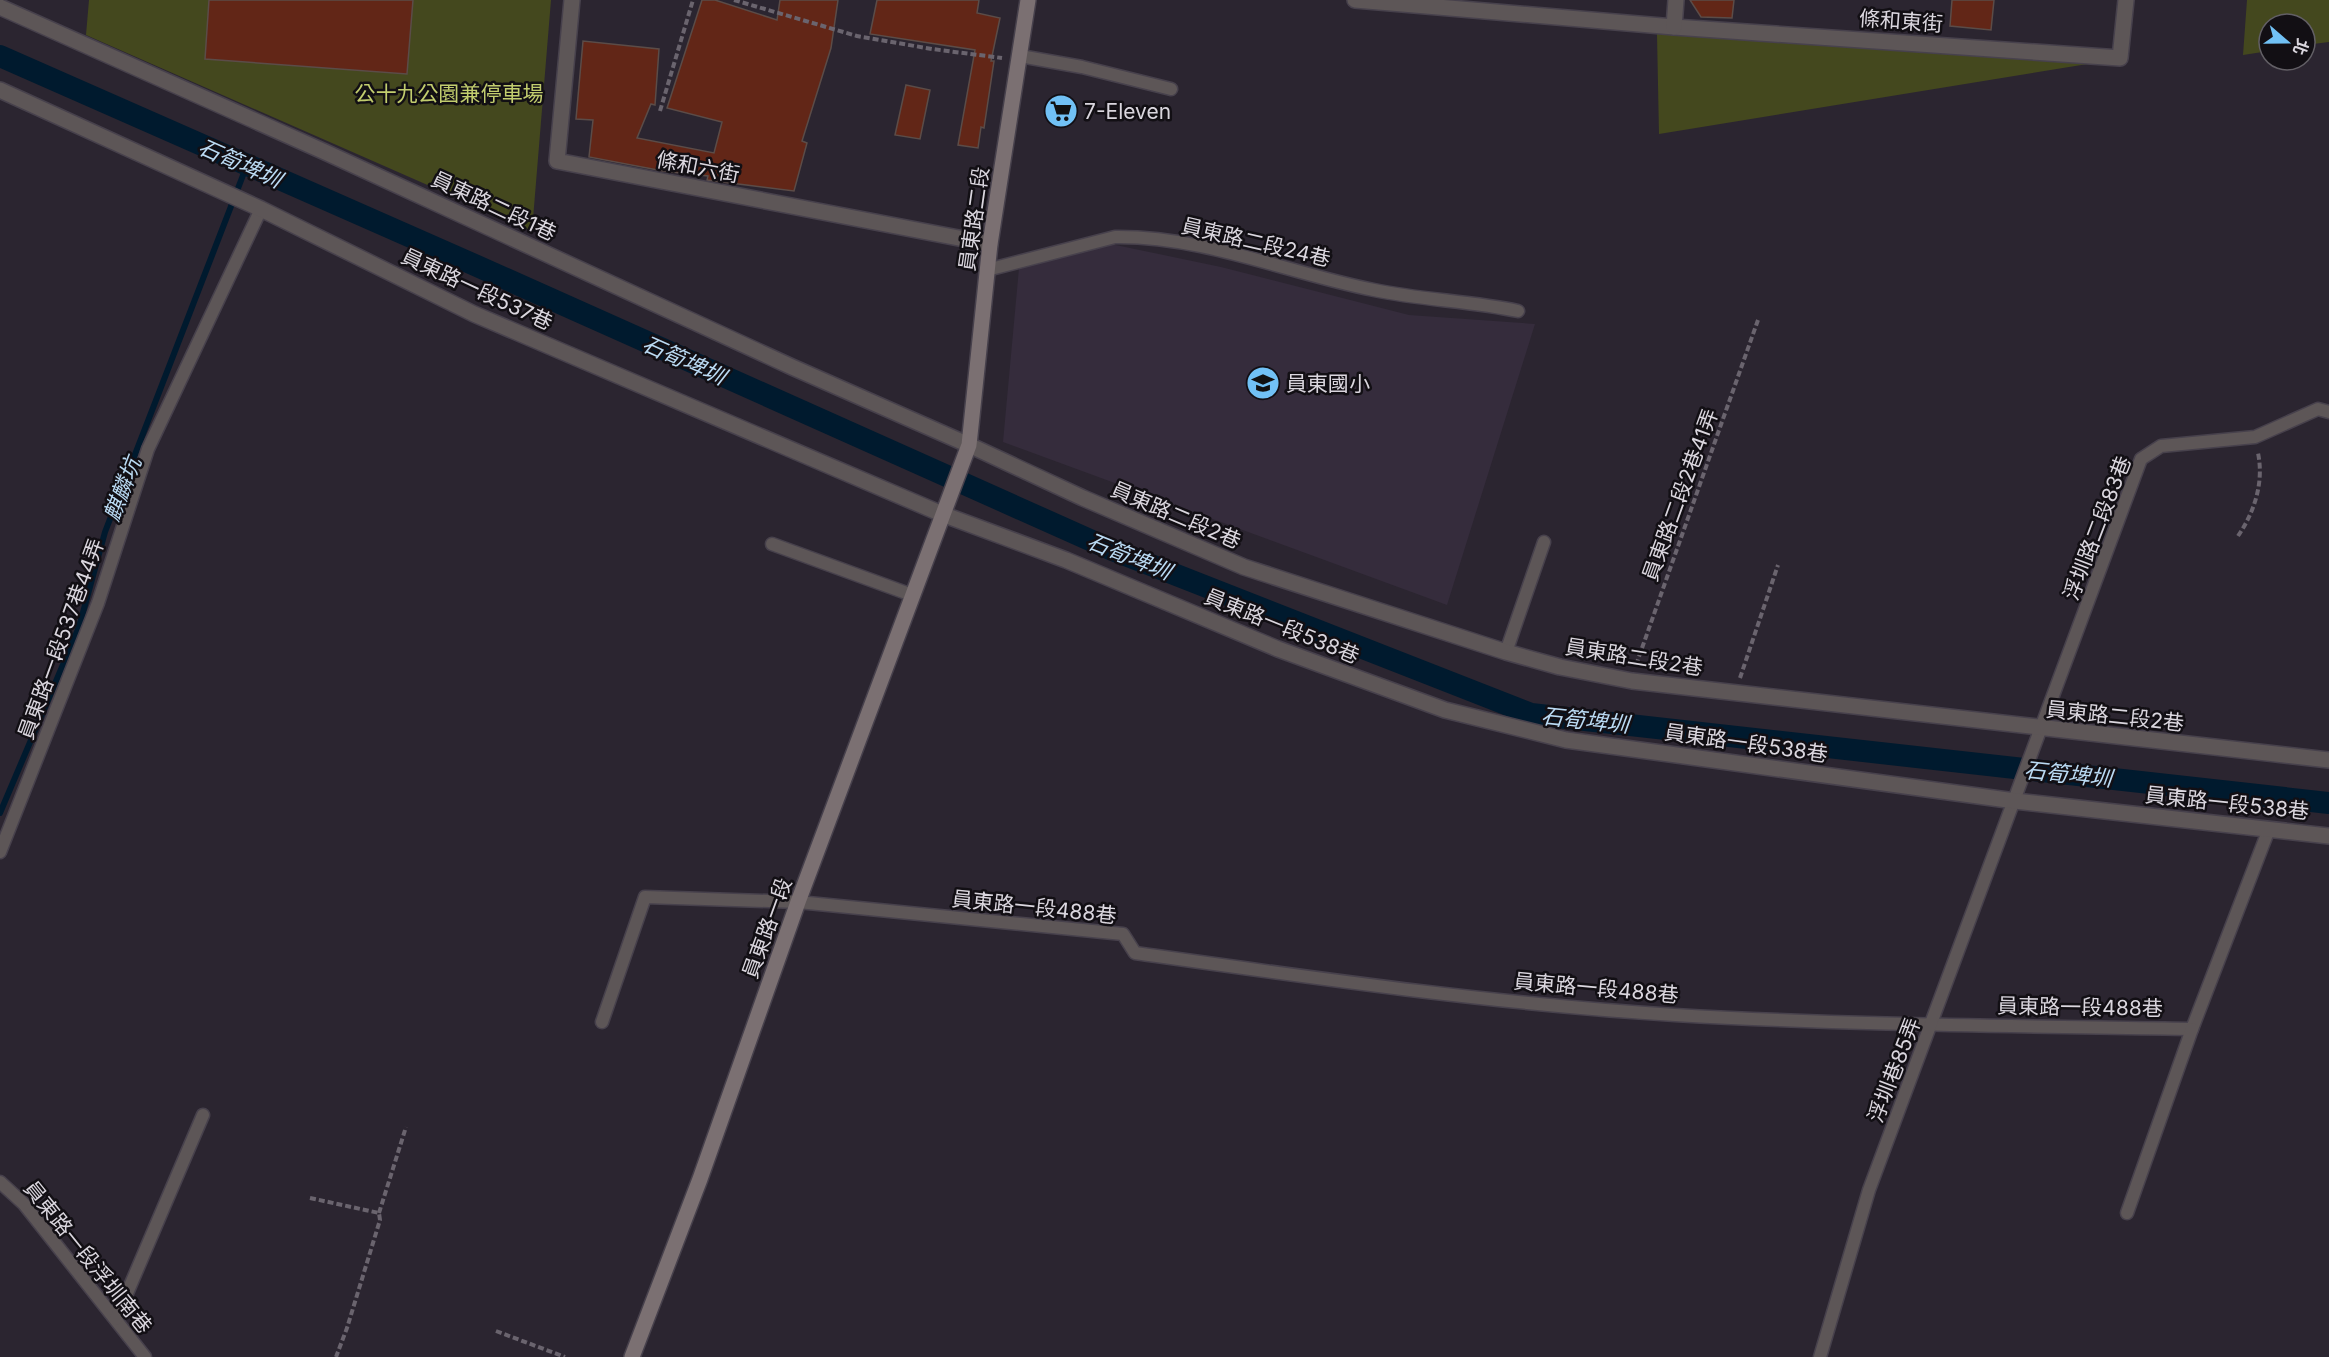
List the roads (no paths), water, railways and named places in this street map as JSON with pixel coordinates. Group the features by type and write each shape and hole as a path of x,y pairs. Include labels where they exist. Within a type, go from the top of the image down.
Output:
{"main road":[{"name":"員東路二段","path":"942,514 969,445 990,244 1029,0"},
{"name":"員東路一段","path":"632,1357 700,1179 798,902 942,514"}],"street":[{"name":"條和六街","path":"572,0 557,161 990,244"},
{"name":"條和東街","path":"1355,0 1674,27 2120,58 2126,0"},
{"path":"1674,27 1676,0"},
{"name":"員東路二段1巷","path":"0,7 326,152 792,367 969,445"},
{"name":"員東路一段537巷","path":"0,90 261,209 474,314 942,514"},
{"name":"員東路二段2巷","path":"969,445 1083,498 1244,567 1560,668 1632,681 1734,694 2329,760"},
{"name":"員東路一段538巷","path":"942,514 1066,560 1278,649 1445,711 1566,740 2015,801 2329,836"}],"lane":[{"path":"1020,56 1082,67 1171,89"},
{"name":"員東路一段537巷44弄","path":"0,852 98,603 148,449 261,209"},
{"name":"員東路二段24巷","path":"987,270 1115,237 1132,237 1208,246 1374,291 1491,305 1518,311"},
{"name":"浮圳路二段83巷","path":"2015,801 2141,459 2161,446 2255,437 2318,409 2329,412"},
{"path":"1506,652 1544,542"},
{"path":"772,544 912,595"},
{"name":"浮圳巷85弄","path":"1820,1357 1869,1190 2015,801"},
{"name":"員東路一段488巷","path":"798,902 1123,934 1135,953 1437,994 1674,1015 1932,1024 2192,1029 2269,829"},
{"path":"602,1022 645,897 798,902"},
{"path":"2127,1213 2192,1029"},
{"path":"116,1319 204,1115"},
{"name":"員東路一段浮圳南巷","path":"0,1182 24,1204 145,1357"}],"waterway":[{"name":"石筍埤圳","path":"0,56 1110,549 1531,714 2329,803"},
{"name":"麒麟坑","path":"0,813 79,627 105,532 247,165"}],"place":[{"name":"7-Eleven","path":"1061,111"},
{"name":"員東國小","path":"1263,383"}],"park label":[{"name":"公十九公園兼停車場","path":"449,93"}]}
